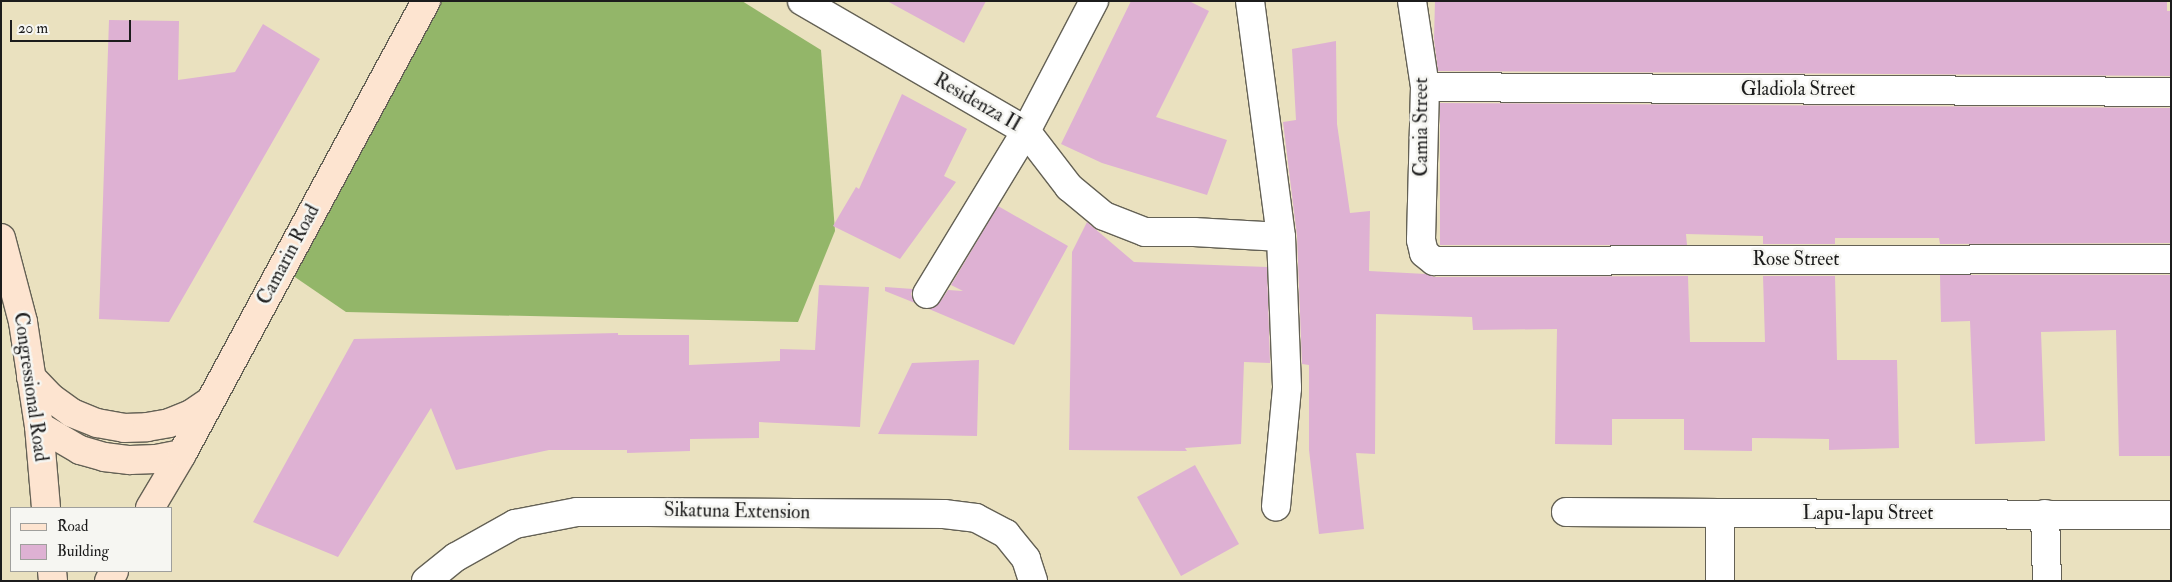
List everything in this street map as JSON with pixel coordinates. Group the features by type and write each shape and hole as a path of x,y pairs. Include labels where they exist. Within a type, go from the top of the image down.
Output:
{"main road":[{"name":"Camarin Road","path":"151,507 182,454 426,1"},
{"name":"Congressional Road","path":"1,238 24,322 38,426 46,507"},
{"path":"31,377 50,397 72,413 97,423 124,428 147,428 170,423 191,414 210,401"},
{"path":"38,426 80,450 104,457 130,460 156,459 182,454"}],"street":[{"name":"Residenza II","path":"802,1 1026,131 1069,187 1104,216 1145,232 1194,232 1281,237"},
{"path":"927,294 1026,131 1094,1"},
{"path":"1250,1 1281,237 1287,388 1276,506"},
{"name":"Camia Street","path":"1412,1 1425,87 1421,240 1424,252"},
{"name":"Gladiola Street","path":"1425,87 2171,92"},
{"name":"Rose Street","path":"1424,252 1434,261 2171,259"},
{"name":"Sikatuna Extension","path":"426,581 456,557 514,524 577,512 658,512 944,514 976,518 1006,534 1026,559 1033,581"},
{"name":"Lapu-lapu Street","path":"1566,512 2171,514"},
{"path":"1720,513 1720,581"},
{"path":"2045,514 2047,581"}],"green space":[{"path":"436,1 742,1 821,50 835,231 798,322 346,312 289,273"}],"building":[{"path":"887,1 986,1 964,43"},
{"path":"1131,1 1189,1 1209,11 1156,117 1227,140 1207,195 1102,163 1061,144"},
{"path":"1435,1 2167,1 2167,11 2171,11 2171,76 1438,71 1434,39"},
{"path":"109,20 179,21 178,80 235,72 263,24 320,59 169,322 99,319"},
{"path":"1336,41 1337,124 1350,213 1370,211 1369,271 1426,274 1434,277 1688,276 1690,342 1765,342 1763,276 1835,276 1837,360 1897,360 1899,448 1829,450 1829,439 1752,438 1752,451 1684,450 1684,419 1612,419 1612,445 1555,444 1557,329 1473,330 1472,317 1376,314 1375,454 1356,453 1364,529 1319,534 1309,450 1309,365 1302,364 1297,236 1283,122 1296,120 1292,49"},
{"path":"902,94 967,129 944,176 956,182 900,259 833,226 856,187 859,189"},
{"path":"1440,103 2171,108 2171,243 1940,244 1939,238 1835,238 1835,244 1763,244 1763,236 1686,234 1687,245 1440,245"},
{"path":"998,206 1068,246 1014,345 929,309 940,302 948,290 963,291 951,285"},
{"path":"1087,222 1134,262 1267,267 1270,363 1244,362 1241,444 1185,448 1187,451 1069,450 1072,252"},
{"path":"1940,275 2171,275 2171,456 2119,456 2116,330 2041,332 2045,441 1975,444 1970,321 1941,322"},
{"path":"819,285 869,287 860,427 759,422 759,438 690,439 690,451 627,453 627,450 549,450 456,470 431,408 338,557 253,522 354,339 618,333 618,335 689,335 689,365 780,361 780,349 815,350"},
{"path":"885,287 913,289 911,294 915,303 885,291"},
{"path":"979,360 977,436 878,434 912,363"},
{"path":"1195,465 1239,544 1181,576 1137,497"}]}
